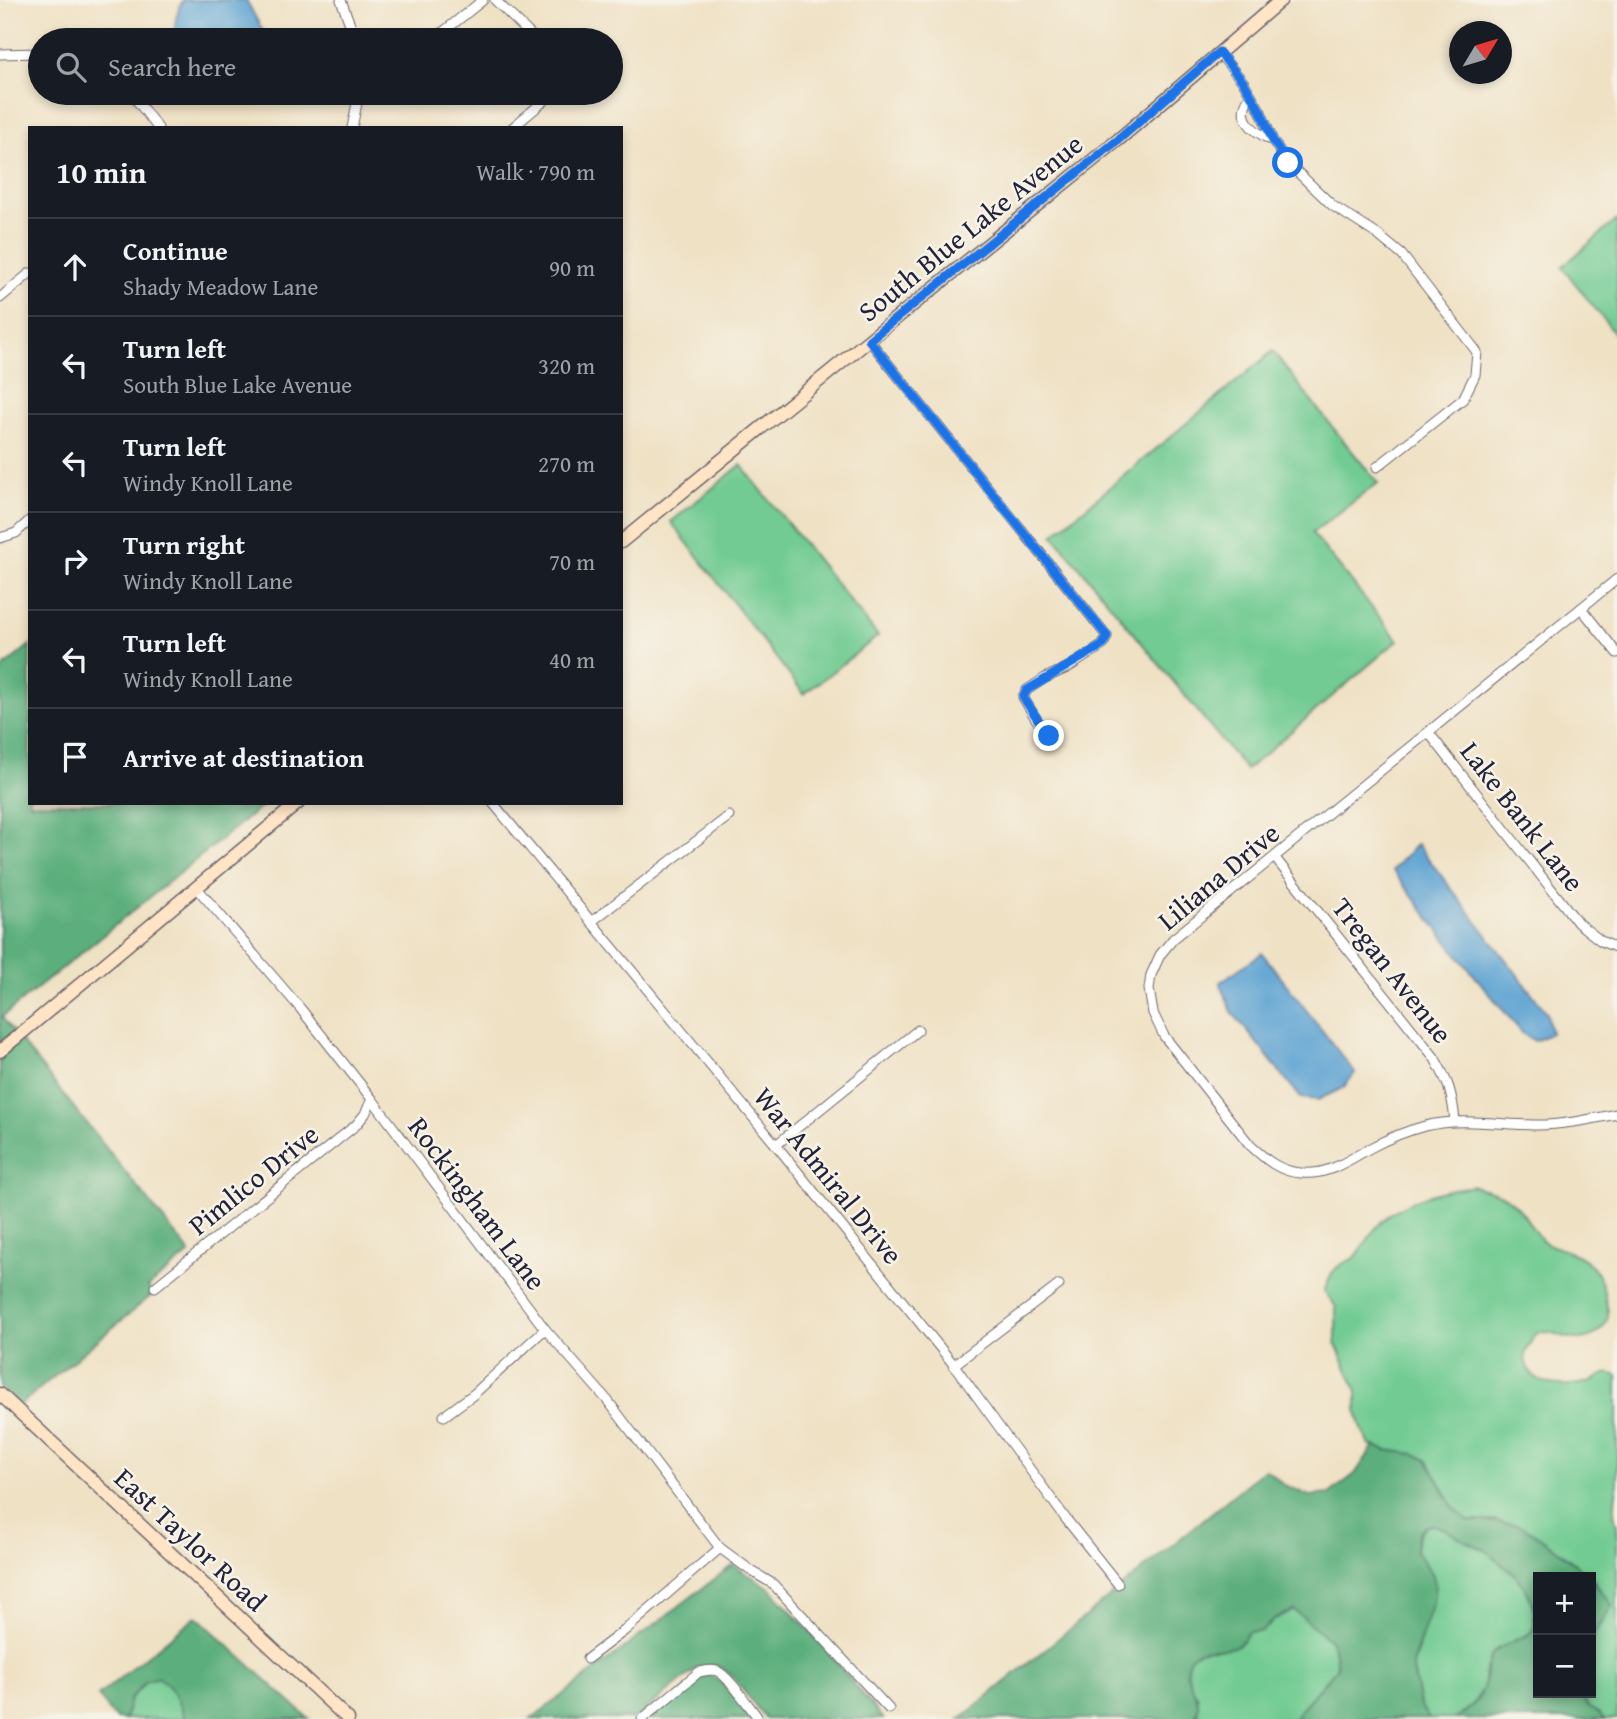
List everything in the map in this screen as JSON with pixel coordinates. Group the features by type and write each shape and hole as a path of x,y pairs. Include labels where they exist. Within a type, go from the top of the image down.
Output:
{"main road":[{"name":"South Blue Lake Avenue","path":"623,540 1118,140 1281,0"},
{"path":"0,1051 296,805"},
{"name":"East Taylor Road","path":"0,1394 348,1719"}],"street":[{"path":"341,0 351,28"},
{"path":"448,28 483,0"},
{"path":"495,0 524,28"},
{"path":"1219,52 1244,83 1261,112 1273,141 1288,163 1333,206 1378,235 1402,255 1478,352 1475,375 1463,399 1377,467"},
{"path":"0,54 28,53"},
{"path":"1251,95 1244,107 1245,119 1258,133 1273,141"},
{"path":"140,105 156,126"},
{"path":"352,126 357,105"},
{"path":"514,126 539,105"},
{"path":"0,298 28,275"},
{"path":"869,340 1107,636 1103,645 1069,667 1045,678 1027,690 1023,697 1052,740"},
{"path":"0,538 16,533 28,522"},
{"name":"Liliana Drive","path":"1617,579 1173,939 1160,955 1151,975 1149,989 1153,1013 1164,1036 1250,1146 1280,1168 1302,1174 1343,1165 1372,1147 1426,1126 1455,1121 1541,1125 1617,1114"},
{"path":"1581,608 1617,653"},
{"name":"Lake Bank Lane","path":"1429,733 1578,923 1601,941 1617,948"},
{"name":"War Admiral Drive","path":"495,805 954,1365 1066,1519 1118,1584"},
{"path":"592,922 729,816"},
{"name":"Tregan Avenue","path":"1275,858 1434,1056 1448,1083 1455,1121"},
{"name":"Rockingham Lane","path":"197,888 284,988 372,1099 545,1329 608,1401 720,1548 774,1584 889,1709"},
{"path":"776,1145 918,1030"},
{"name":"Pimlico Drive","path":"155,1287 356,1125 372,1099"},
{"path":"954,1365 1059,1285"},
{"path":"444,1416 474,1394 545,1329"},
{"path":"587,1659 624,1631 720,1548"},
{"path":"642,1719 699,1672 709,1670 719,1671 759,1719"}],"green space":[{"path":"1617,220 1617,336 1562,267"},
{"path":"1273,351 1378,483 1312,533 1398,640 1246,770 1053,535"},
{"path":"741,465 878,636 804,694 671,522"},
{"path":"28,647 28,805 264,805 2,1017 14,1033 0,1044 0,670"},
{"path":"20,1040 190,1253 148,1287 153,1294 20,1405 0,1387 0,1057"},
{"path":"1474,1186 1505,1197 1523,1214 1542,1240 1579,1256 1590,1264 1604,1289 1608,1315 1601,1329 1591,1337 1582,1339 1538,1333 1532,1338 1525,1355 1532,1374 1548,1383 1578,1384 1605,1374 1617,1376 1617,1481 1614,1514 1617,1526 1617,1719 1604,1719 1588,1707 1584,1698 1596,1698 1596,1632 1602,1623 1596,1572 1585,1572 1560,1552 1497,1521 1468,1521 1453,1507 1437,1477 1386,1450 1370,1445 1362,1429 1357,1412 1357,1391 1336,1344 1336,1307 1324,1291 1335,1269 1356,1256 1384,1219 1420,1198"},
{"path":"1374,1446 1415,1454 1427,1460 1453,1507 1468,1521 1505,1523 1525,1528 1584,1572 1533,1572 1533,1606 1528,1593 1514,1574 1484,1549 1434,1525 1422,1529 1416,1551 1433,1575 1435,1585 1433,1603 1412,1664 1420,1705 1429,1719 1294,1719 1337,1668 1330,1640 1294,1610 1274,1619 1262,1631 1248,1632 1237,1645 1202,1650 1191,1657 1187,1673 1198,1704 1193,1719 960,1719 1265,1469 1284,1485 1310,1496 1329,1494 1355,1474"},
{"path":"1434,1524 1454,1532 1458,1537 1489,1552 1516,1576 1529,1593 1533,1608 1533,1629 1529,1634 1513,1641 1485,1669 1483,1689 1472,1705 1454,1719 1429,1719 1420,1705 1412,1664 1418,1650 1433,1575 1416,1551 1418,1537"},
{"path":"733,1565 770,1588 822,1645 883,1719 766,1719 734,1679 722,1668 710,1665 696,1669 635,1719 531,1719"},
{"path":"1596,1585 1612,1606 1596,1631"},
{"path":"1294,1610 1330,1640 1337,1668 1294,1719 1193,1719 1198,1714 1198,1696 1189,1683 1187,1664 1191,1656 1197,1651 1243,1641 1248,1632 1269,1626 1274,1619"},
{"path":"196,1616 309,1719 185,1719 172,1690 158,1677 146,1681 130,1699 125,1719 116,1719 98,1696"},
{"path":"1533,1629 1533,1698 1584,1698 1588,1707 1604,1719 1454,1719 1471,1707 1481,1694 1488,1662 1494,1652"},
{"path":"708,1675 726,1687 752,1719 650,1719 701,1677"},
{"path":"158,1677 172,1690 185,1719 125,1719 130,1699 146,1681"}],"water":[{"path":"183,0 246,0 261,28 175,28 176,17"},
{"path":"1417,844 1547,1013 1551,1033 1535,1041 1523,1034 1392,870"},
{"path":"1262,953 1355,1073 1343,1088 1318,1100 1301,1098 1232,1012 1220,982"}],"route":[{"path":"1049,736 1023,697 1027,690 1103,645 1107,636 869,340 1118,140 1219,52 1244,83 1261,112 1273,141 1288,163"}]}
